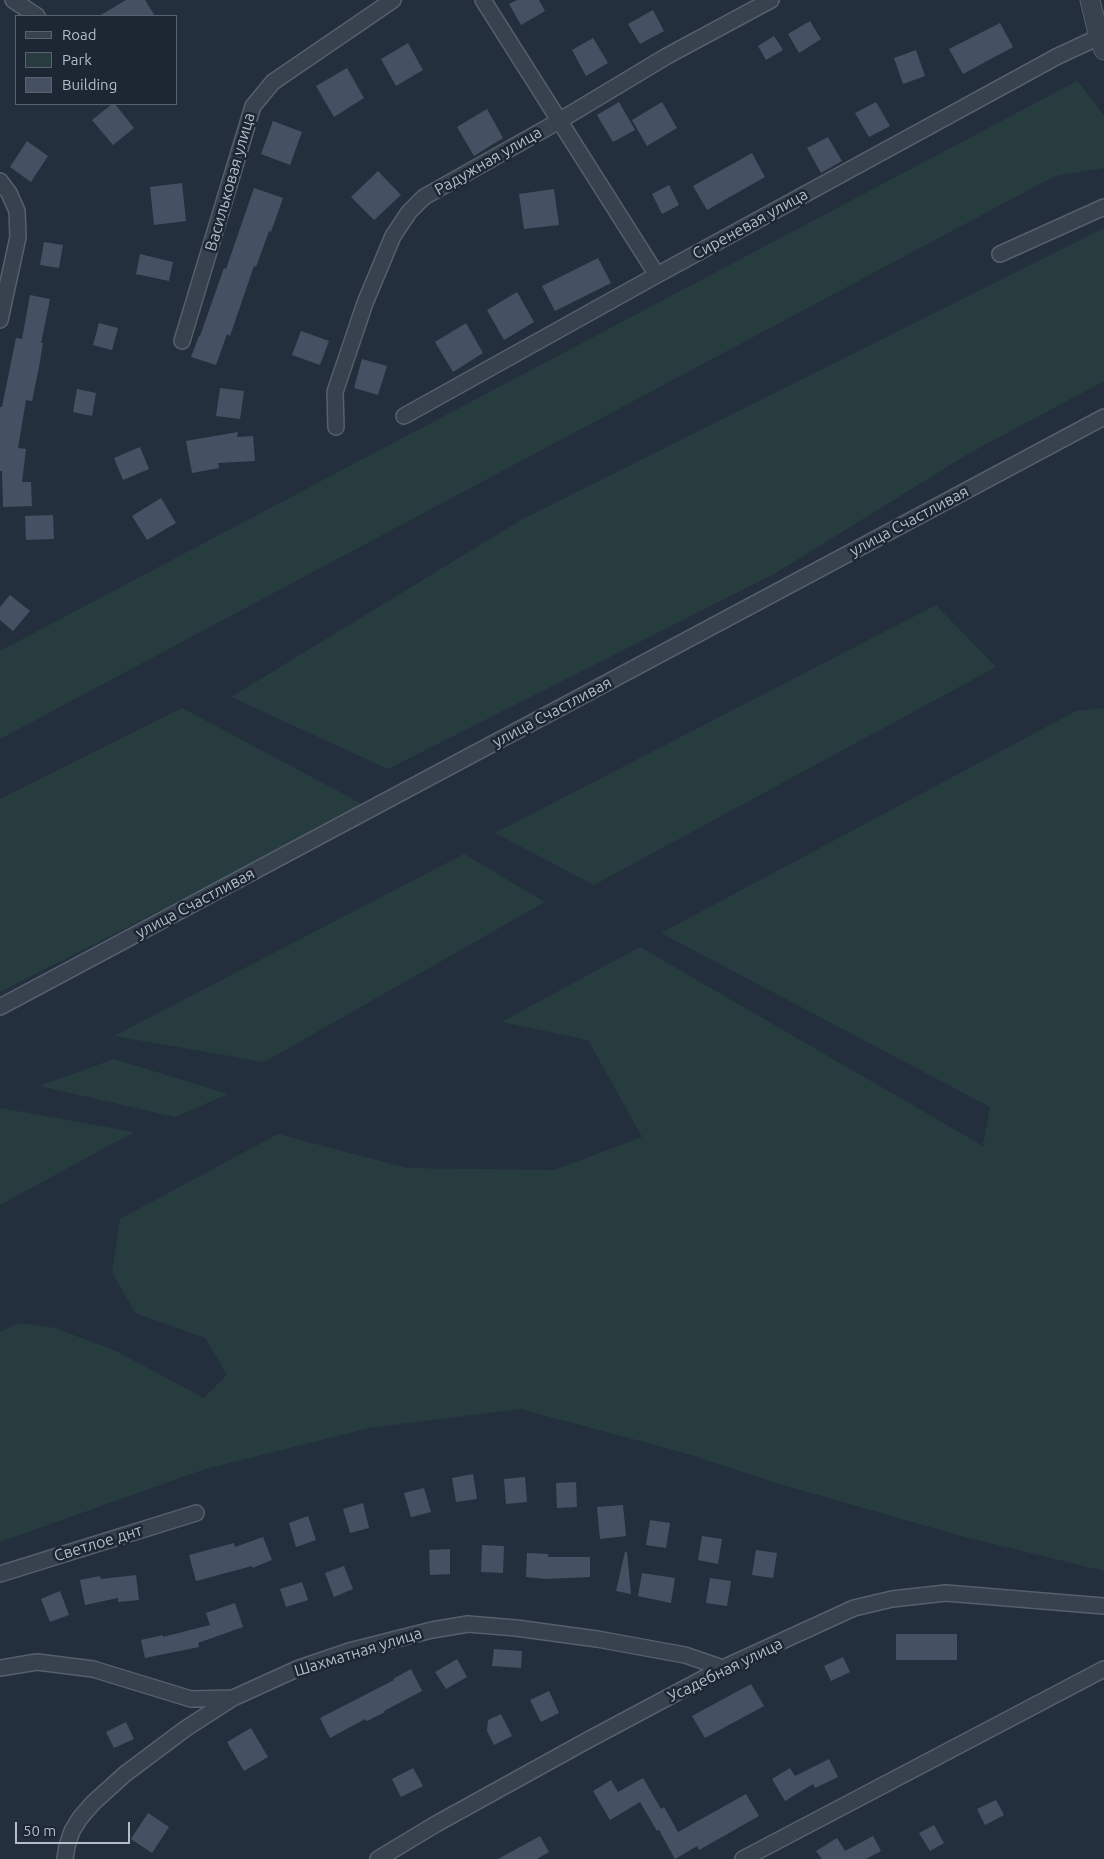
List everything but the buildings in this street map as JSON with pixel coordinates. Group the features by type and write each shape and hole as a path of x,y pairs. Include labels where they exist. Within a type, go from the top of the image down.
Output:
{"street":[{"path":"13,0 36,15"},
{"name":"Васильковая улица","path":"182,341 253,106 273,82 393,0"},
{"path":"483,0 657,275"},
{"name":"Радужная улица","path":"336,427 335,392 364,303 393,236 409,212 424,197 559,121 667,56 771,0"},
{"path":"1090,0 1102,44"},
{"name":"Сиреневая улица","path":"404,416 657,275 1058,56 1102,44"},
{"path":"0,181 9,193 17,211 18,237 0,320"},
{"path":"1000,254 1104,208"},
{"name":"улица Счастливая","path":"0,1008 1104,417"},
{"name":"Светлое днт","path":"0,1574 196,1513"},
{"name":"Усадебная улица","path":"378,1859 436,1824 723,1668 854,1608 892,1598 946,1593 1104,1606"},
{"name":"Шахматная улица","path":"65,1859 66,1846 72,1831 93,1803 125,1774 185,1729 233,1698 299,1668 349,1651 432,1630 468,1624 516,1628 607,1641 686,1655 723,1668"},
{"path":"0,1668 37,1662 93,1669 192,1698 233,1698"},
{"path":"743,1859 1104,1669"}],"green space":[{"path":"1077,81 1104,115 1104,168 1055,176 0,739 0,651"},
{"path":"1104,228 1104,381 968,454 774,574 388,769 231,697 521,520"},
{"path":"936,605 996,667 594,885 495,833"},
{"path":"182,708 366,806 0,992 0,799"},
{"path":"1104,708 1104,1571 961,1536 783,1485 681,1452 520,1409 369,1428 205,1469 0,1542 0,1332 19,1323 55,1328 116,1351 204,1398 227,1375 205,1338 135,1313 112,1272 120,1219 278,1134 407,1168 554,1170 642,1137 588,1040 501,1022 640,947 983,1146 990,1107 661,933 1076,711"},
{"path":"464,854 545,902 264,1062 114,1036"},
{"path":"114,1059 228,1094 175,1117 39,1086"},
{"path":"0,1108 134,1132 0,1205"}]}
